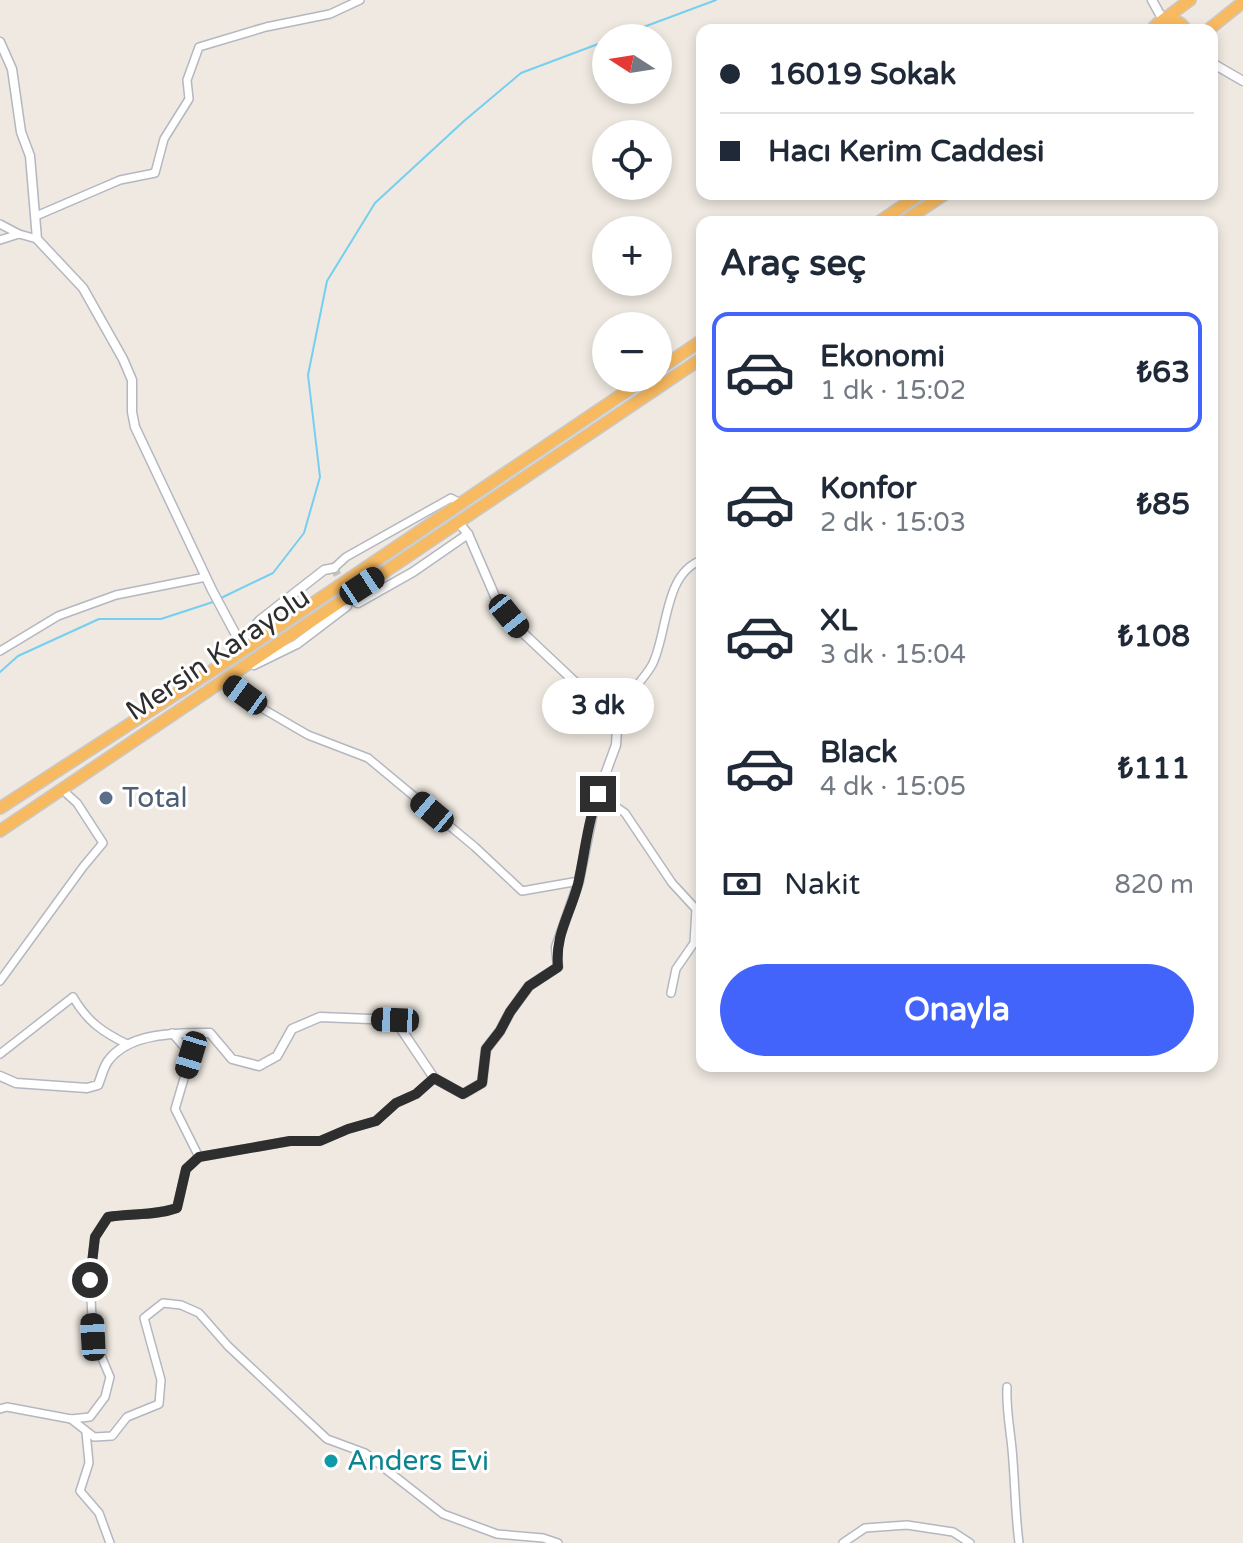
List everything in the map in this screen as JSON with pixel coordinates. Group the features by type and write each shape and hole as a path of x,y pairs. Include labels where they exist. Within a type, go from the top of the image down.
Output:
{"highway":[{"path":"1158,24 1190,0"},
{"path":"1216,24 1243,2"},
{"path":"888,216 911,200"},
{"path":"912,216 936,200"},
{"path":"672,360 696,344"},
{"name":"Mersin Karayolu","path":"0,831 696,362"},
{"name":"Mersin Karayolu","path":"0,808 625,392"}],"street":[{"path":"36,216 120,180 155,173 164,139 189,99 187,80 199,47 266,27 330,14 360,0"},
{"path":"1152,0 1155,24"},
{"path":"0,42 12,69 21,132 30,156 37,239"},
{"path":"1218,66 1243,81"},
{"path":"0,224 37,239 83,288 132,380 135,427 242,646 260,620 324,570 334,568 346,557 451,498 460,503"},
{"path":"0,240 19,234"},
{"path":"459,523 468,534 497,601 522,632 592,698 617,728"},
{"path":"244,668 297,644 347,606 349,598 358,603 413,572 468,534"},
{"path":"0,1076 16,1083 87,1088 98,1085 108,1061 127,1044 172,1033 210,1033 232,1059 259,1066 277,1056 292,1029 320,1017 395,1020 434,1078 463,1094 482,1083 486,1049 510,1012 529,986 558,967 556,947 579,881 584,847 598,794 616,745 617,728 624,720 632,694 653,664 679,576 696,562"},
{"path":"0,651 58,616 116,595 206,577"},
{"path":"225,681 265,710 308,735 368,758 475,847 522,891 579,881"},
{"path":"0,981 103,843 77,803 67,794"},
{"path":"598,794 625,813 672,883 696,909 694,943 676,969 671,993"},
{"path":"0,1054 73,997 99,1031 127,1044"},
{"path":"172,1033 191,1055 175,1109 199,1157"},
{"path":"0,1409 20,1409 71,1419 90,1417 105,1397 110,1377 93,1337 90,1280 95,1237 108,1217 135,1213 162,1214 177,1208 186,1169 199,1157 290,1141 320,1141 376,1121 396,1103 416,1094 434,1078"},
{"path":"71,1419 94,1437 112,1436 127,1417 159,1404 161,1380 144,1318 163,1303 181,1305 199,1313 249,1367 327,1439 365,1453 443,1514 497,1534 543,1538 558,1543"},
{"path":"1007,1387 1006,1412 1019,1543"},
{"path":"86,1432 89,1463 80,1491 99,1513 110,1543"},
{"path":"843,1543 865,1528 907,1525 953,1532 970,1543"}],"waterway":[{"path":"652,24 716,0"},
{"path":"221,598 273,573 304,533 320,477 308,375 327,281 375,203 521,73 592,46"},
{"path":"0,672 18,656 99,619 161,619 216,601"}],"tunnel":[{"path":"334,568 349,598"}],"place":[{"name":"Total","path":"106,798"},
{"name":"Anders Evi","path":"331,1461"}],"route":[{"path":"90,1280 95,1237 108,1217 135,1213 162,1214 177,1208 186,1169 199,1157 290,1141 320,1141 376,1121 396,1103 416,1094 434,1078 463,1094 482,1083 486,1049 510,1012 529,986 558,967 556,947 579,881 598,794"}]}
